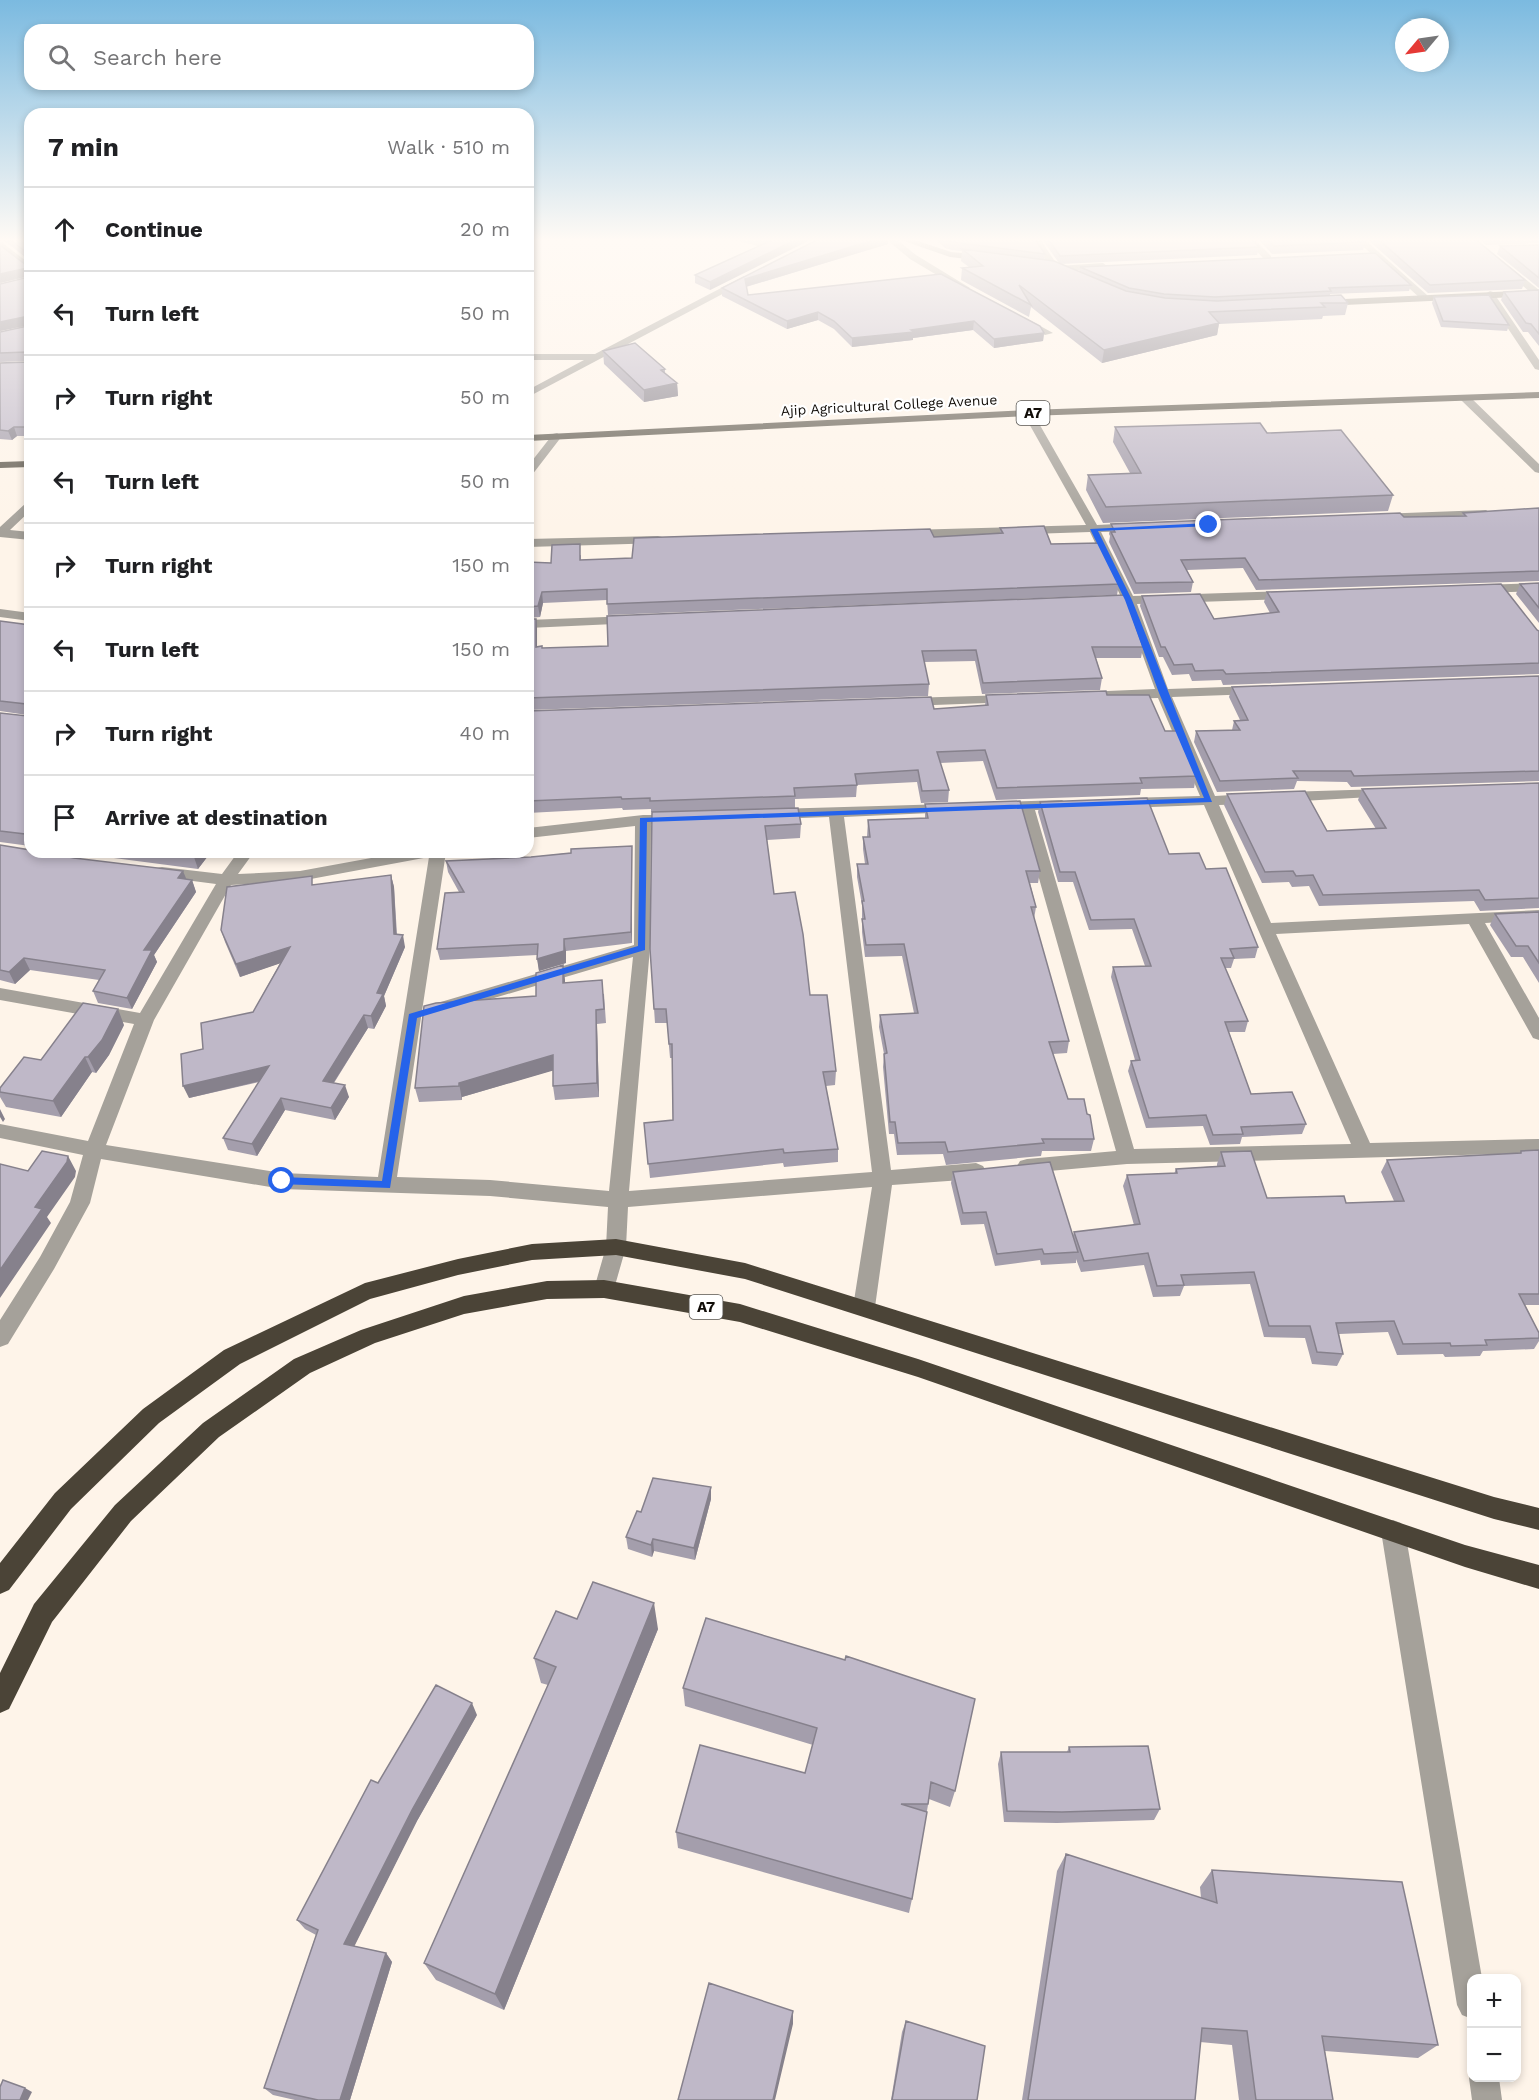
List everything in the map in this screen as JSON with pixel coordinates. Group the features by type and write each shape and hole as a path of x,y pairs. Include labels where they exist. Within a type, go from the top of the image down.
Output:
{"highway":[{"path":"0,1582 63,1501 152,1416 232,1357 365,1292 458,1267 532,1252 616,1247 745,1271 1494,1508 1539,1519"},
{"name":"A7","path":"0,1700 43,1613 123,1513 211,1430 302,1366 369,1336 464,1305 547,1290 604,1289 740,1313 918,1368 1465,1556 1539,1576"}],"main road":[{"name":"Ajip Agricultural College Avenue","path":"534,438 1028,413 1539,395"},
{"path":"0,465 24,464"}],"street":[{"path":"534,391 635,337"},
{"path":"1519,337 1539,367"},
{"path":"534,357 598,357"},
{"path":"1465,398 1539,470"},
{"path":"1028,413 1094,529 1129,600 1163,693 1363,1150"},
{"path":"534,465 556,436"},
{"path":"0,533 24,511"},
{"path":"1365,519 1504,513"},
{"path":"893,534 1151,527"},
{"path":"0,533 24,535"},
{"path":"534,543 669,540"},
{"path":"1467,590 1506,593 1539,587"},
{"path":"1093,602 1304,595"},
{"path":"2,616 24,617"},
{"path":"534,624 646,619"},
{"path":"1067,697 1269,689"},
{"path":"899,703 1019,698"},
{"path":"1106,804 1397,793"},
{"path":"757,815 1072,805"},
{"path":"1026,806 1127,1157"},
{"path":"836,812 883,1180 864,1307"},
{"path":"534,832 643,819 689,818"},
{"path":"604,1289 616,1247 618,1200 642,948 643,819"},
{"path":"0,1338 47,1263 80,1203 94,1150 145,1020 226,880 242,858"},
{"path":"147,870 226,880 300,876 398,858"},
{"path":"386,1185 437,858"},
{"path":"1266,929 1539,915"},
{"path":"1474,918 1539,1034"},
{"path":"412,1016 642,948"},
{"path":"0,994 145,1020"},
{"path":"0,1131 94,1150 282,1181 490,1188 618,1200 767,1186 883,1180 1127,1157 1539,1146"},
{"path":"1393,1531 1467,1975"},
{"path":"1485,2082 1487,2100"}],"building":[{"path":"0,337 24,337 24,352 0,353"},
{"path":"1087,337 1159,337 1104,350"},
{"path":"635,343 665,369 661,370 677,383 644,390 603,351"},
{"path":"24,362 24,427 14,427 8,431 0,430 0,363"},
{"path":"1260,423 1267,433 1341,430 1393,495 1106,507 1088,475 1141,473 1115,427"},
{"path":"1539,508 1539,571 1259,580 1245,558 1181,560 1193,582 1136,583 1111,532 1115,532 1111,524 1400,513 1404,517 1466,516 1463,513"},
{"path":"1044,526 1051,544 1100,543 1119,584 607,604 607,589 542,592 538,606 534,606 534,562 551,563 552,545 580,544 580,560 632,558 634,538 930,529 934,537 1003,533 1000,528"},
{"path":"1539,583 1539,608 1520,584"},
{"path":"1501,584 1539,631 1539,663 1226,674 1223,670 1195,671 1192,664 1174,665 1165,647 1161,647 1142,596 1200,594 1214,619 1279,612 1267,592"},
{"path":"1125,595 1143,647 1092,647 1102,678 983,683 976,650 922,651 929,684 534,698 534,619 536,619 536,647 608,646 607,616"},
{"path":"0,621 24,624 24,704 0,701"},
{"path":"1539,676 1539,771 1354,776 1351,771 1293,771 1298,778 1220,781 1196,731 1240,730 1234,721 1248,720 1232,687"},
{"path":"1106,691 1107,695 1149,695 1165,731 1177,731 1196,776 1140,778 1142,783 997,788 985,750 937,752 949,790 922,791 918,770 855,774 857,785 794,788 795,796 650,801 650,798 622,799 621,797 534,801 534,711 931,697 934,709 988,705 986,695"},
{"path":"0,713 24,716 24,834 0,831"},
{"path":"1539,783 1539,898 1485,900 1479,890 1323,895 1313,875 1296,876 1293,871 1265,872 1227,794 1305,791 1327,831 1386,828 1362,789"},
{"path":"1147,798 1169,854 1199,853 1206,869 1226,868 1258,947 1230,949 1234,958 1221,958 1248,1021 1225,1022 1251,1094 1292,1092 1306,1124 1241,1127 1243,1134 1213,1135 1206,1115 1149,1118 1131,1061 1140,1060 1113,967 1151,966 1134,919 1091,920 1075,872 1060,872 1040,802"},
{"path":"1020,801 1040,871 1026,871 1036,907 1031,907 1069,1041 1049,1042 1068,1099 1084,1099 1087,1114 1090,1115 1094,1139 1042,1139 1044,1143 948,1152 945,1142 898,1143 895,1122 890,1122 884,1054 887,1053 880,1015 918,1013 904,944 866,945 862,919 865,919 862,901 864,901 857,864 868,864 863,837 870,837 868,820 928,818 925,804"},
{"path":"798,808 801,824 765,826 774,894 795,892 803,934 810,995 827,995 836,1071 823,1072 838,1149 784,1153 783,1149 648,1164 644,1123 673,1120 672,1044 669,1044 666,1009 654,1009 650,949 652,812"},
{"path":"0,845 24,849 24,858 74,858 183,871 178,878 192,880 144,950 152,950 127,998 93,991 105,970 24,958 9,972 0,970"},
{"path":"632,846 631,932 564,939 564,951 537,959 538,944 437,949 445,893 464,892 446,861 534,858 571,853 571,849"},
{"path":"391,875 394,934 403,935 377,993 383,994 371,1016 364,1015 323,1081 345,1085 331,1108 281,1098 252,1144 223,1138 269,1066 183,1086 181,1054 203,1049 201,1023 253,1012 290,947 236,964 221,930 227,887 312,876 312,885"},
{"path":"1539,912 1539,963 1528,946 1516,946 1495,914"},
{"path":"563,965 563,983 602,980 604,1009 596,1010 597,1083 553,1086 553,1055 459,1083 459,1086 415,1088 424,1006 436,1003 536,996 536,973"},
{"path":"83,1003 118,1009 102,1040 88,1057 85,1057 53,1101 0,1092 0,1088 24,1057 41,1060"},
{"path":"1539,1150 1539,1294 1519,1294 1539,1333 1539,1338 1485,1340 1487,1345 1403,1344 1394,1321 1336,1323 1343,1354 1317,1352 1310,1326 1269,1326 1254,1272 1181,1275 1184,1285 1157,1286 1148,1253 1084,1261 1074,1232 1140,1224 1127,1175 1177,1173 1176,1169 1225,1166 1221,1152 1251,1151 1267,1198 1344,1196 1346,1203 1404,1201 1387,1160 1521,1153 1521,1151"},
{"path":"42,1151 68,1156 67,1162 35,1207 42,1209 0,1270 0,1164 28,1171"},
{"path":"1050,1162 1078,1252 1044,1254 1042,1249 997,1254 986,1212 963,1213 953,1172"},
{"path":"653,1478 711,1487 694,1548 653,1539 651,1545 626,1537 637,1511 641,1512"},
{"path":"593,1582 654,1603 495,1994 424,1963 556,1667 534,1658 556,1611 577,1619"},
{"path":"706,1618 845,1660 846,1656 975,1699 955,1791 931,1782 928,1804 901,1804 927,1812 912,1899 676,1832 700,1745 805,1773 817,1728 683,1688"},
{"path":"436,1685 472,1703 412,1810 344,1944 386,1953 340,2100 318,2100 264,2088 318,1930 297,1920 371,1780 378,1783"},
{"path":"1148,1746 1160,1809 1007,1811 1001,1752 1070,1752 1069,1747"},
{"path":"1066,1854 1217,1903 1212,1870 1402,1882 1438,2045 1322,2036 1333,2100 1256,2100 1247,2031 1202,2028 1195,2100 1028,2100"},
{"path":"709,1983 793,2011 773,2100 678,2100"},
{"path":"906,2021 985,2046 977,2100 892,2100"},
{"path":"3,2080 25,2088 20,2100 0,2100 0,2087"}],"route":[{"path":"282,1181 386,1185 412,1016 642,948 643,819 1209,800 1163,693 1129,600 1094,529 1209,525"}]}
